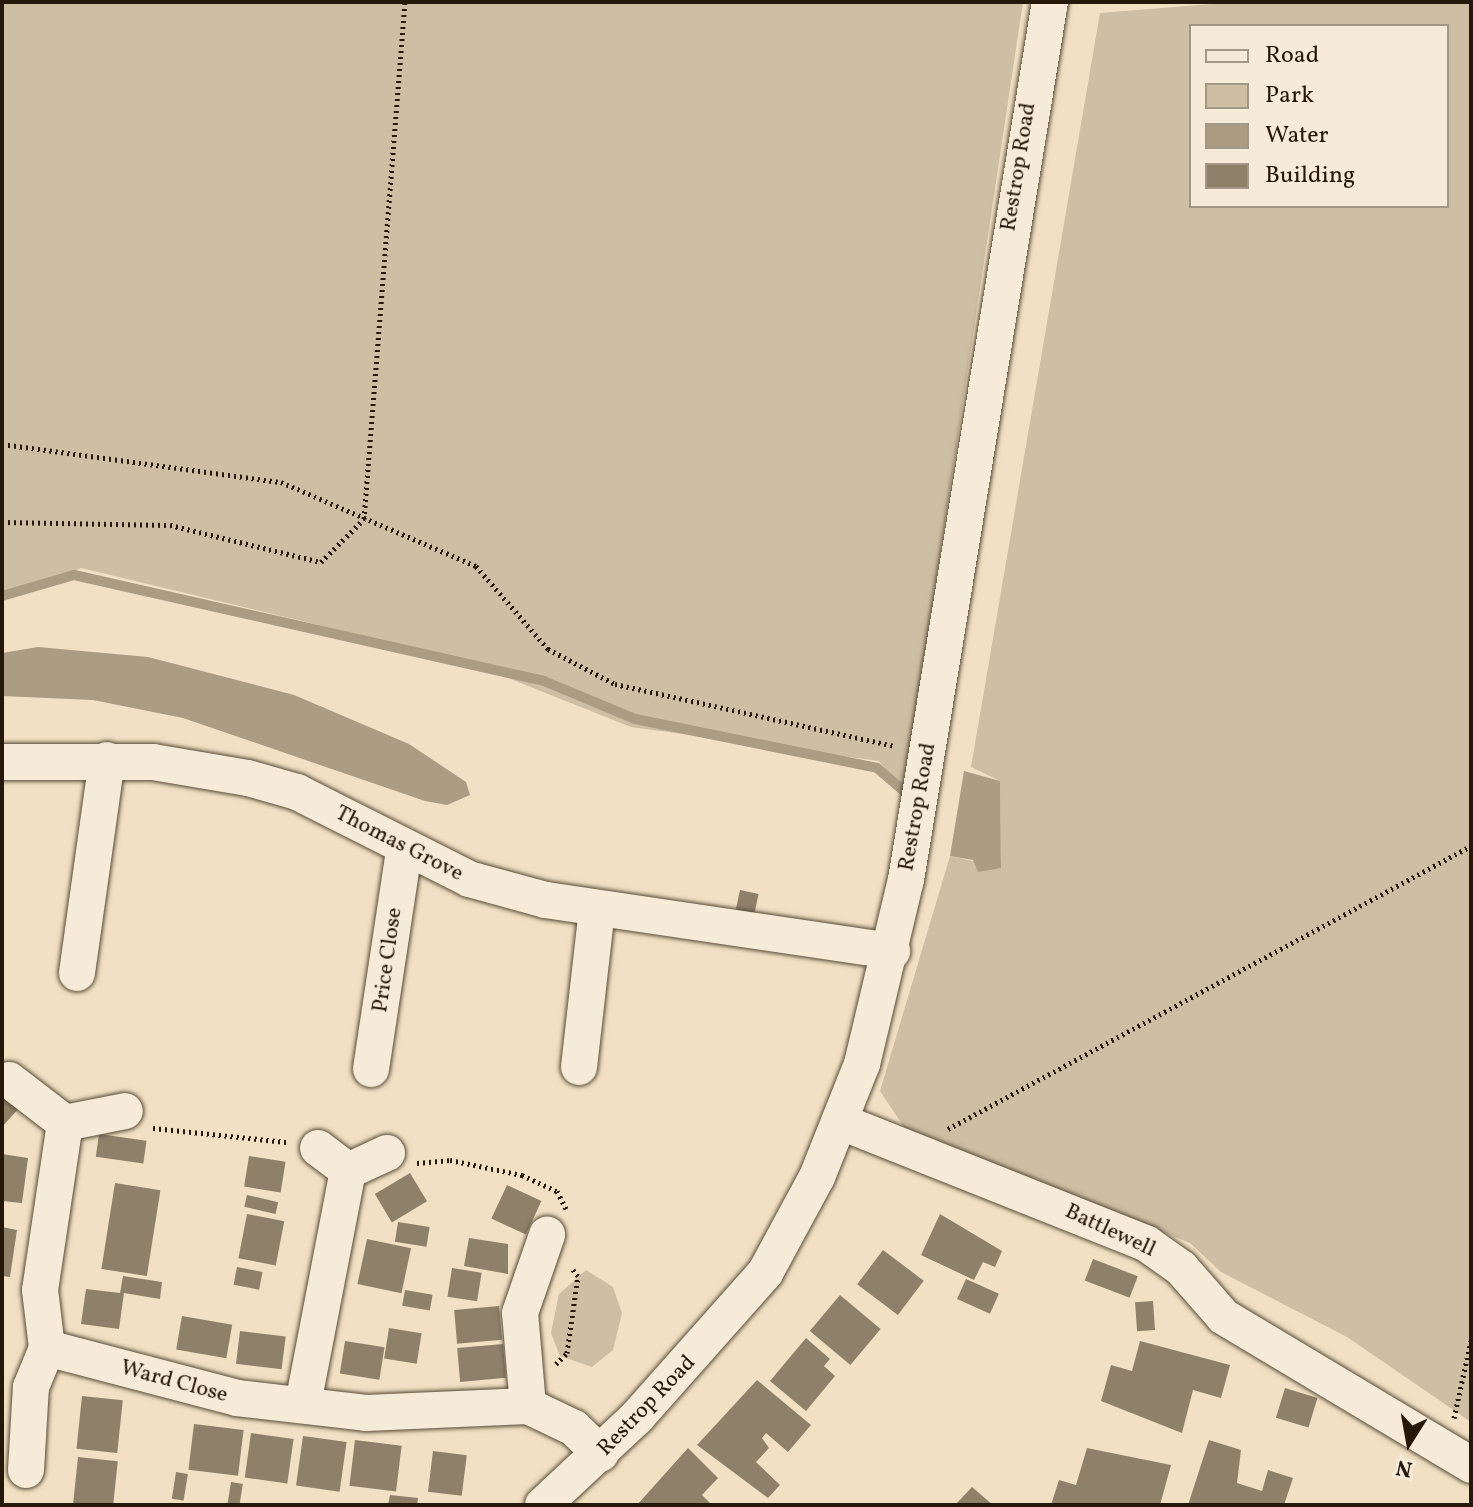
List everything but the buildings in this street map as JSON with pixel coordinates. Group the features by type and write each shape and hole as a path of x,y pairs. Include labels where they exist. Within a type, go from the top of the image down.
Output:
{"street":[{"name":"Restrop Road","path":"543,1505 601,1454 765,1273 841,1122 892,951 928,754 1050,2"},
{"path":"77,973 107,760"},
{"name":"Thomas Grove","path":"2,762 153,762 297,792 404,850 469,879 597,909 892,951"},
{"name":"Price Close","path":"371,1069 404,850"},
{"path":"579,1067 597,909"},
{"path":"9,1080 65,1123 125,1111"},
{"name":"Battlewell","path":"841,1122 1147,1244 1181,1268 1224,1317 1459,1457"},
{"path":"26,1470 28,1412 47,1348 40,1290 65,1123"},
{"path":"318,1148 348,1171"},
{"path":"348,1171 387,1153"},
{"path":"303,1404 348,1171"},
{"path":"528,1406 520,1313 554,1245"},
{"name":"Ward Close","path":"47,1348 211,1394 395,1413 528,1406 574,1428 601,1454"}],"path":[{"path":"2,522 170,525 321,562 364,519 405,2"},
{"path":"2,444 281,482 476,566 548,649 615,684 928,754"},
{"path":"928,1155 958,1120 1471,846"},
{"path":"125,1111 156,1129 318,1148"},
{"path":"543,1369 564,1359 576,1292 577,1273 554,1245"},
{"path":"1459,1457 1471,1341"}],"green space":[{"path":"2,2 1023,2 904,794 879,761 631,727 460,659 81,568 2,598"},
{"path":"1236,2 1471,2 1471,1422 1347,1337 1221,1272 1190,1243 904,1127 880,1091 950,856 1001,867 1000,781 971,767 1100,13"},
{"path":"586,1270 613,1287 622,1313 613,1350 592,1367 560,1356 551,1333 559,1294"}],"water":[{"path":"38,647 148,657 294,695 409,744 466,782 470,795 447,805 425,801 183,718 93,700 2,696 2,653"},
{"path":"964,771 1000,781 1001,868 978,872 973,860 950,856"}],"waterway":[{"path":"2,596 74,575 544,681 635,719 877,768 912,798"}]}
